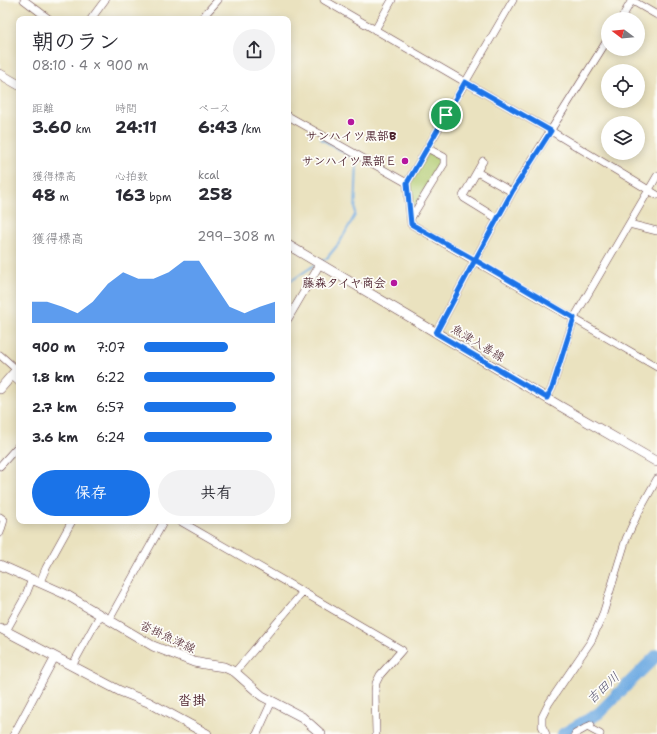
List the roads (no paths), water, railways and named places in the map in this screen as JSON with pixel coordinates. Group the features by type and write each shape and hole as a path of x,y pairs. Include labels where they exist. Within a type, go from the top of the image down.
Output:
{"main road":[{"path":"0,74 16,83"},
{"name":"魚津入善線","path":"291,247 657,462"},
{"path":"0,389 16,371"},
{"name":"沓掛魚津線","path":"0,564 65,594 153,646 194,662 224,666 235,672 262,696 302,716 321,734"},
{"path":"3,629 120,691 148,702 208,734"}],"street":[{"path":"24,0 45,16"},
{"path":"93,16 106,0"},
{"path":"204,16 218,0"},
{"path":"324,0 551,131 657,195"},
{"path":"375,30 392,0"},
{"path":"513,0 407,183 411,224 657,367"},
{"path":"625,12 632,0 657,15"},
{"path":"436,333 512,192 601,50"},
{"path":"291,118 407,183"},
{"path":"411,218 444,164 444,157 427,148"},
{"path":"483,161 463,196 498,219"},
{"path":"477,172 512,192"},
{"path":"547,398 552,388 574,318 657,176"},
{"path":"629,224 657,231"},
{"path":"291,314 320,264"},
{"path":"0,355 16,371"},
{"path":"0,466 16,448"},
{"path":"546,734 542,726 542,717 549,703 591,641 602,617 626,539 637,515 657,479"},
{"path":"0,517 4,520 0,533"},
{"path":"3,629 36,580 46,568 70,524"},
{"path":"109,620 162,524"},
{"path":"185,524 402,650 380,675 376,683 376,734"},
{"path":"235,672 303,592"},
{"path":"72,666 100,615"},
{"path":"14,734 55,657"},
{"path":"257,734 272,701"},
{"path":"575,734 589,726 600,734"}],"waterway":[{"path":"321,139 357,160 355,215 340,242 327,258 322,261"},
{"path":"291,281 316,264"},
{"name":"吉田川","path":"563,734 599,713 657,655"}],"place":[{"name":"サンハイツ黒部B","path":"351,122"},
{"name":"サンハイツ黒部Ｅ","path":"405,161"},
{"name":"藤森タイヤ商会","path":"394,283"}],"district":[{"name":"沓掛","path":"192,700"}]}
